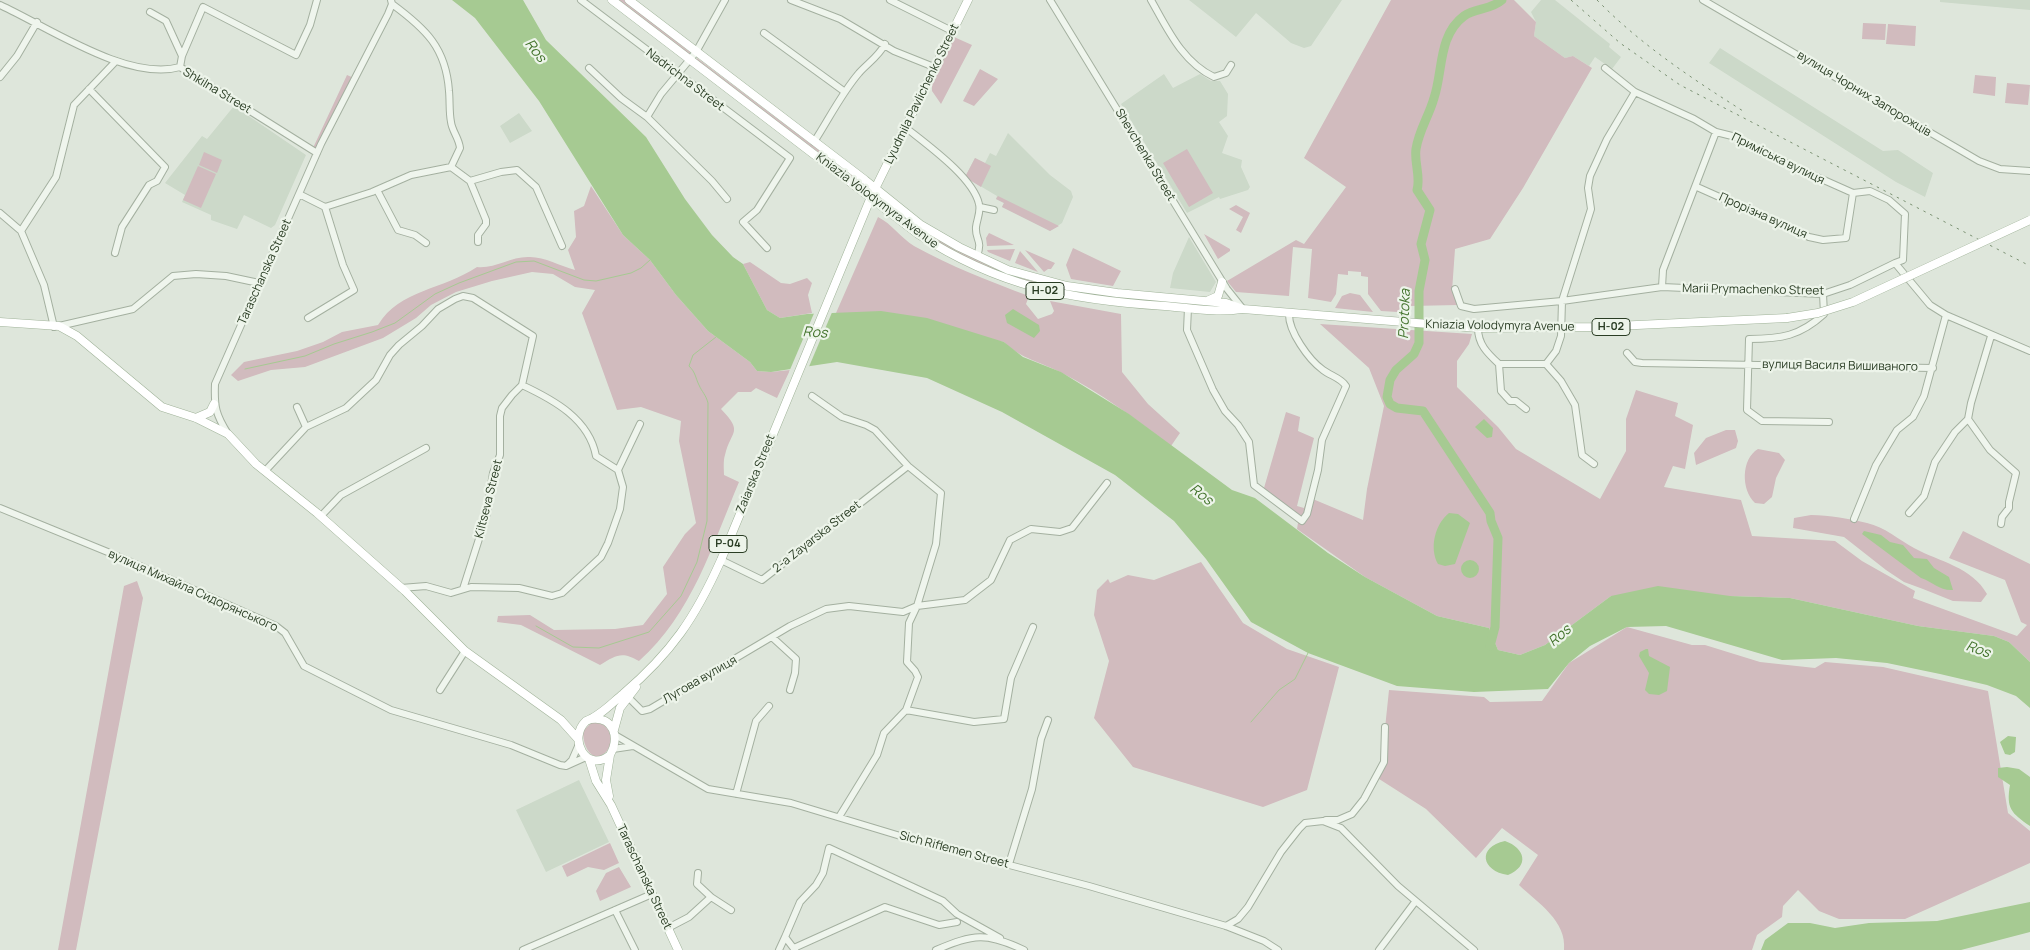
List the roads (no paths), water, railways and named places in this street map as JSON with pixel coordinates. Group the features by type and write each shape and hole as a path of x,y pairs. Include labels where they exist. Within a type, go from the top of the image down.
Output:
{"main road":[{"name":"Kniazia Volodymyra Avenue","path":"612,0 936,246 1016,283 1090,300 1219,311 1243,309"},
{"name":"Kniazia Volodymyra Avenue","path":"629,0 921,225 977,256 1008,270 1067,286 1117,293 1207,300 1243,309 1478,328 1560,328 1787,318 1818,313 1853,302 2030,220"},
{"name":"Lyudmila Pavlichenko Street","path":"875,188 968,0"},
{"name":"Р-04","path":"871,197 875,188"},
{"name":"Zaiarska Street","path":"615,732 620,708 642,677 689,624 721,560 871,197"},
{"path":"1207,300 1218,296 1222,282"},
{"path":"0,322 57,326 76,336 162,407 196,418 228,434"},
{"path":"196,418 210,412 214,404"},
{"name":"Taraschanska Street","path":"228,434 265,471 321,516 401,588 465,651 561,720 579,742"},
{"name":"Zaiarska Street","path":"589,720 642,677"},
{"path":"561,720 575,723 589,720 605,720 615,732"},
{"name":"Р-04","path":"588,758 579,742 579,729 589,720"},
{"name":"Р-04","path":"612,752 615,732"},
{"path":"588,758 602,760 612,752"},
{"name":"Taraschanska Street","path":"611,805 606,780 612,752"},
{"name":"Taraschanska Street","path":"588,758 596,781 611,805 678,950"}],"street":[{"path":"180,67 182,56 203,8 296,55 310,25 317,0"},
{"name":"Nadrichna Street","path":"581,0 790,158 756,210 743,222 766,248"},
{"path":"647,117 677,74 696,52 725,0"},
{"path":"793,0 840,19 894,51 934,67"},
{"path":"890,0 952,31"},
{"name":"Shevchenka Street","path":"1050,0 1222,282 1243,309"},
{"path":"1151,0 1175,42 1197,66 1214,77 1226,73 1231,65"},
{"name":"вулиця Чорних Запорожців","path":"1703,0 1979,161 2000,169 2030,171"},
{"path":"392,2 431,37 442,55 448,85 451,122 460,145 450,167"},
{"name":"Taraschanska Street","path":"228,434 218,418 214,404 215,384 317,153 392,2"},
{"name":"Shkilna Street","path":"0,5 37,22 93,52 116,61 159,70 180,67 317,153"},
{"name":"Shkilna Street","path":"150,12 166,21 182,56"},
{"path":"0,77 17,56 37,22"},
{"path":"764,33 845,92"},
{"path":"814,142 859,72 880,52 885,44"},
{"path":"21,231 56,177 74,105 116,61"},
{"path":"589,68 621,98 647,117 712,181 726,199"},
{"name":"Приміська вулиця","path":"1605,68 1634,92 1668,106 1716,132 1736,137 1752,148 1852,193 1870,191 1890,200 1905,214 1903,260 1895,264"},
{"path":"89,89 165,167 157,181 149,185 127,220 116,253"},
{"path":"1546,364 1556,350 1561,336 1562,302 1591,209 1588,188 1590,176 1607,139 1634,92"},
{"path":"905,127 962,178 974,194 980,207 976,229 982,244 977,256"},
{"path":"1662,288 1663,270 1716,132"},
{"path":"299,194 325,207 376,190 411,175 450,167 470,181 486,224 478,236 478,242"},
{"path":"470,181 501,172 517,170 536,187 562,246"},
{"name":"Прорізна вулиця","path":"1696,188 1808,237 1822,240 1846,238 1852,193"},
{"path":"376,190 398,230 415,235 426,243"},
{"path":"308,318 354,290 343,265 325,207"},
{"path":"980,207 994,210"},
{"path":"0,213 21,231 44,285 57,326 132,309 173,276 196,274 226,276 259,283"},
{"path":"1895,264 1930,305 1946,315 2030,352"},
{"name":"Marii Prymachenko Street","path":"1455,289 1461,306 1474,309 1562,302 1662,288 1823,294 1850,285 1895,264"},
{"name":"вулиця Василя Вишиваного","path":"1748,364 1749,339 1774,339 1794,334 1815,322 1824,314 1823,294"},
{"name":"Kiltseva Street","path":"306,427 346,408 376,380 390,355 399,345 438,309 455,298 462,296 473,298 533,336 522,385 502,408 499,424 500,455 493,473 486,517 463,589"},
{"path":"1188,308 1187,330 1213,390 1225,411 1238,425 1249,442 1254,485 1302,521 1318,470 1322,440 1346,386 1343,382 1322,369 1296,339 1289,321 1289,313"},
{"path":"1854,518 1876,465 1897,430 1913,417 1924,396 1946,315"},
{"path":"1478,328 1478,337 1483,348 1499,364 1501,392 1510,401 1516,401 1526,409"},
{"path":"1909,513 1924,496 1935,462 1955,432 1968,419 1991,336"},
{"name":"вулиця Василя Вишиваного","path":"1627,353 1635,362 1642,363 1933,368"},
{"path":"1499,364 1546,364 1561,381 1575,404 1582,455 1594,464"},
{"path":"1748,364 1747,410 1762,421 1830,422"},
{"path":"522,385 564,408 586,430 593,441 596,456 618,470"},
{"path":"812,396 842,417 866,424 875,430 908,466 941,494 936,544 917,606 909,623 906,649 907,662 916,670 918,678 906,710 884,733 877,755 838,817"},
{"path":"265,471 306,427 297,407"},
{"path":"1968,419 1990,450 2016,473 2009,508 2002,517 2001,524"},
{"path":"401,588 426,586 451,593 463,589 519,588 552,596 562,593 601,557 608,543 620,509 623,488 618,470 640,424"},
{"path":"321,516 340,495 426,448"},
{"name":"2-a Zayarska Street","path":"721,560 762,580 908,466"},
{"name":"Лугова вулиця","path":"628,697 642,711 650,710 773,638 790,626 826,609 849,606 895,613 917,606 965,600 991,580 1010,540 1024,531 1036,528 1060,532 1072,528 1107,483"},
{"name":"вулиця Михайла Сидорянського","path":"0,508 115,555 276,626 285,633 304,666 391,710 511,745 566,766"},
{"path":"906,710 974,722 1004,719 1011,678 1033,627"},
{"path":"773,638 796,659 795,673 790,690"},
{"path":"440,690 465,651"},
{"path":"736,794 756,721 769,706"},
{"path":"1009,864 1032,790 1041,739 1048,720"},
{"path":"1226,926 1238,919 1248,907 1281,852 1299,829 1305,824 1323,820 1338,820 1352,814 1364,799 1384,762 1385,727"},
{"name":"Sich Riflemen Street","path":"615,732 634,746 702,787 791,803 907,838 1009,864 1226,926 1278,950"},
{"path":"566,766 572,760 579,742"},
{"path":"612,752 634,746"},
{"path":"566,766 588,758"},
{"path":"1323,820 1341,828 1416,902 1474,950"},
{"path":"779,950 800,902 816,885 823,873 829,848 943,901 957,914 1024,950"},
{"path":"698,872 697,884 711,897 731,910"},
{"path":"523,950 652,894"},
{"path":"668,928 689,917 711,897"},
{"path":"1379,950 1416,902"},
{"path":"785,937 795,949 885,908 939,925 957,922"},
{"path":"615,910 635,950"},
{"path":"936,950 955,942 979,936 1000,938"}],"water":[{"name":"Ros","path":"452,0 523,0 546,40 646,137 685,199 712,235 733,257 743,264 767,310 780,318 807,314 881,311 927,318 1004,342 1023,357 1061,372 1129,414 1232,490 1255,498 1328,553 1365,577 1437,616 1489,628 1498,650 1520,655 1545,645 1611,596 1658,586 1730,596 1790,598 1918,626 1994,636 2009,642 2030,662 2030,708 2016,696 1987,685 1940,674 1887,663 1836,658 1782,660 1666,626 1627,627 1590,646 1569,663 1548,689 1474,692 1397,686 1308,653 1251,622 1206,559 1174,521 1115,475 1002,412 927,378 837,362 771,372 757,371 750,362 708,331 676,295 650,260 623,235 539,101 475,18"},
{"path":"1013,309 1039,325 1040,331 1034,338 1007,323 1005,315"},
{"path":"1484,419 1493,428 1492,437 1487,438 1475,427"},
{"path":"1449,513 1458,514 1470,523 1455,564 1445,566 1438,564 1435,558 1434,544 1440,523"},
{"path":"1864,531 1881,535 1890,542 1903,545 1914,558 1927,559 1934,568 1949,577 1953,590 1940,588 1921,578 1862,534"},
{"path":"1470,560 1476,563 1479,569 1476,575 1470,578 1464,575 1461,569 1464,563"},
{"path":"1648,649 1649,656 1670,667 1667,691 1659,695 1649,694 1645,690 1649,673 1639,656 1640,652"},
{"path":"2008,736 2016,737 2015,752 2010,755 2005,754 2000,742"},
{"path":"1998,768 2019,769 2030,777 2030,826 2011,809 2009,799 2010,785 1998,777"},
{"path":"1505,841 1517,848 1521,852 1522,857 1520,867 1508,875 1492,869 1486,859 1490,848"},
{"path":"2030,902 2030,932 1961,950 1761,950 1765,940 1788,923 1810,923 1835,928 1869,923 1937,921"}],"waterway":[{"name":"Protoka","path":"1490,646 1495,627 1498,538 1490,513 1423,411 1397,408 1390,404 1387,397 1390,380 1396,370 1414,354 1419,343 1419,291 1425,260 1421,244 1430,210 1417,190 1416,149 1437,88 1445,43 1456,24 1464,16 1468,13 1493,6 1502,0"},
{"path":"245,369 305,356 395,323 435,294 516,262 534,261 584,280 596,281 631,273 641,268 650,260"},
{"path":"536,626 573,647 599,648 649,632 681,596 697,562 707,521 708,403 689,366 693,355 716,337"},
{"path":"1251,722 1279,690 1295,679 1308,653"}],"railway":[{"path":"1571,0 1620,43 1680,85 2030,266"},
{"path":"1597,0 1648,46 1743,111"}]}
